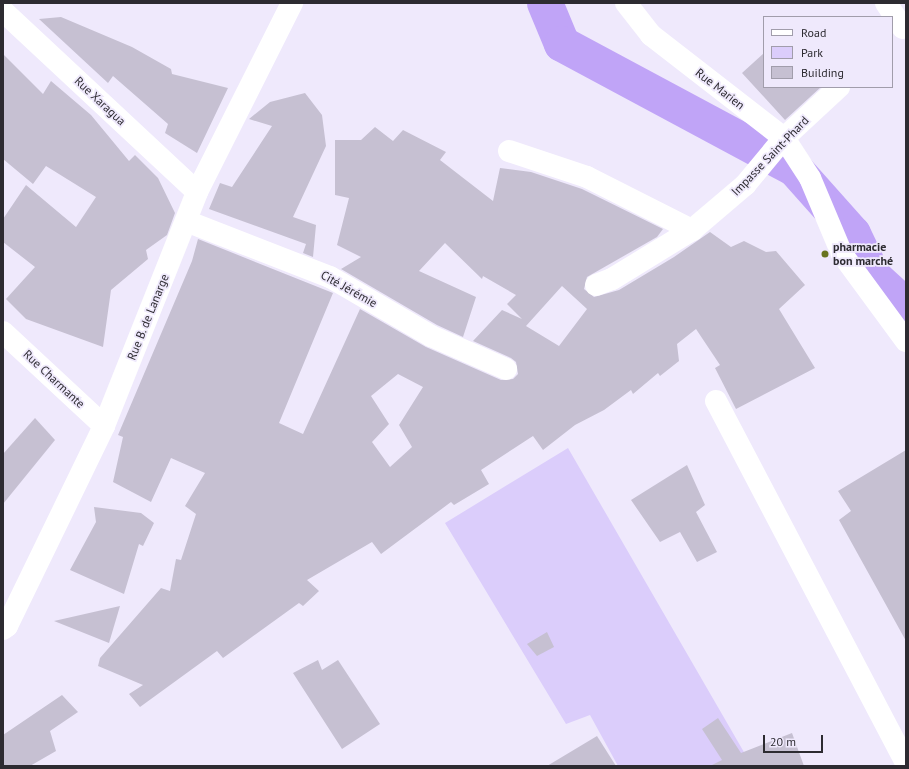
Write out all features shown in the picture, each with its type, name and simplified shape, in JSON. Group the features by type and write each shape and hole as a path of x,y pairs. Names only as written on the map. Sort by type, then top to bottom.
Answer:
{"street":[{"name":"Rue B. de Lanarge","path":"3,629 7,626 104,426 197,192 292,3"},
{"name":"Rue Marien","path":"626,3 651,35 784,138 810,178 842,254 906,341"},
{"path":"886,3 892,16"},
{"name":"Rue Xaragua","path":"3,11 197,192"},
{"path":"893,17 900,31"},
{"name":"Impasse Saint-Phard","path":"596,285 612,279 692,230 745,185 784,138 838,88"},
{"path":"509,151 586,177 692,230"},
{"name":"Cité Jérémie","path":"186,221 330,277 431,336 506,369"},
{"name":"Rue Charmante","path":"3,332 104,426"},
{"path":"716,400 906,763"}],"green space":[{"path":"568,448 752,766 618,766 590,715 566,724 445,523"}],"building":[{"path":"61,17 132,47 171,69 172,74 228,88 197,153 165,133 168,124 113,76 108,83 39,19"},
{"path":"3,54 43,94 51,81 91,115 129,161 135,155 158,178 175,213 167,235 146,250 148,259 111,290 103,347 26,319 6,299 35,267 3,242 3,219 26,185 76,227 96,197 46,166 33,184 3,159"},
{"path":"763,54 763,88 820,88 785,120 742,73"},
{"path":"305,93 322,115 326,146 293,217 316,225 313,257 303,253 306,244 209,209 220,183 232,187 272,126 249,119 270,102"},
{"path":"375,127 393,141 403,130 446,152 440,160 493,201 500,168 531,172 582,189 663,229 657,237 587,277 584,289 594,297 619,290 674,257 710,232 731,247 744,241 766,252 776,251 805,285 779,309 815,368 736,409 715,368 720,365 696,329 677,344 679,361 660,376 658,373 633,394 631,390 604,410 575,425 543,450 533,436 481,470 489,484 454,505 451,502 381,554 372,542 307,580 319,591 303,606 299,603 223,658 217,651 140,707 129,694 143,685 98,666 100,658 161,588 170,591 176,559 181,560 196,514 185,506 205,473 171,458 151,502 113,482 123,437 118,435 192,261 198,239 333,293 279,423 303,434 360,309 426,347 501,380 513,379 518,374 516,362 511,358 473,341 502,310 522,319 507,304 516,295 483,276 482,279 445,243 419,271 476,297 463,337 437,325 341,269 361,257 337,245 349,198 335,195 335,140 361,140","holes":["562,286 587,309 559,346 526,326","398,374 423,387 399,425 412,447 390,467 372,442 389,424 371,396"]},
{"path":"35,418 55,440 3,504 3,454"},
{"path":"906,450 906,641 839,520 851,511 838,491"},
{"path":"687,465 705,505 696,512 717,552 697,562 680,532 660,542 631,500"},
{"path":"94,507 141,513 154,523 143,546 139,544 124,594 70,570 96,522"},
{"path":"120,606 109,643 54,621"},
{"path":"547,632 554,647 537,656 527,644"},
{"path":"318,660 322,670 338,660 380,724 342,749 293,673"},
{"path":"62,695 78,712 50,731 56,751 30,766 3,766 3,735"},
{"path":"718,718 741,753 792,733 804,766 710,766 722,760 702,729"},
{"path":"597,736 616,766 547,766"}],"waterway":[{"path":"545,3 562,44 795,169 853,234 873,276 906,306"}],"place":[{"name":"pharmacie bon marché","path":"825,254"}]}
